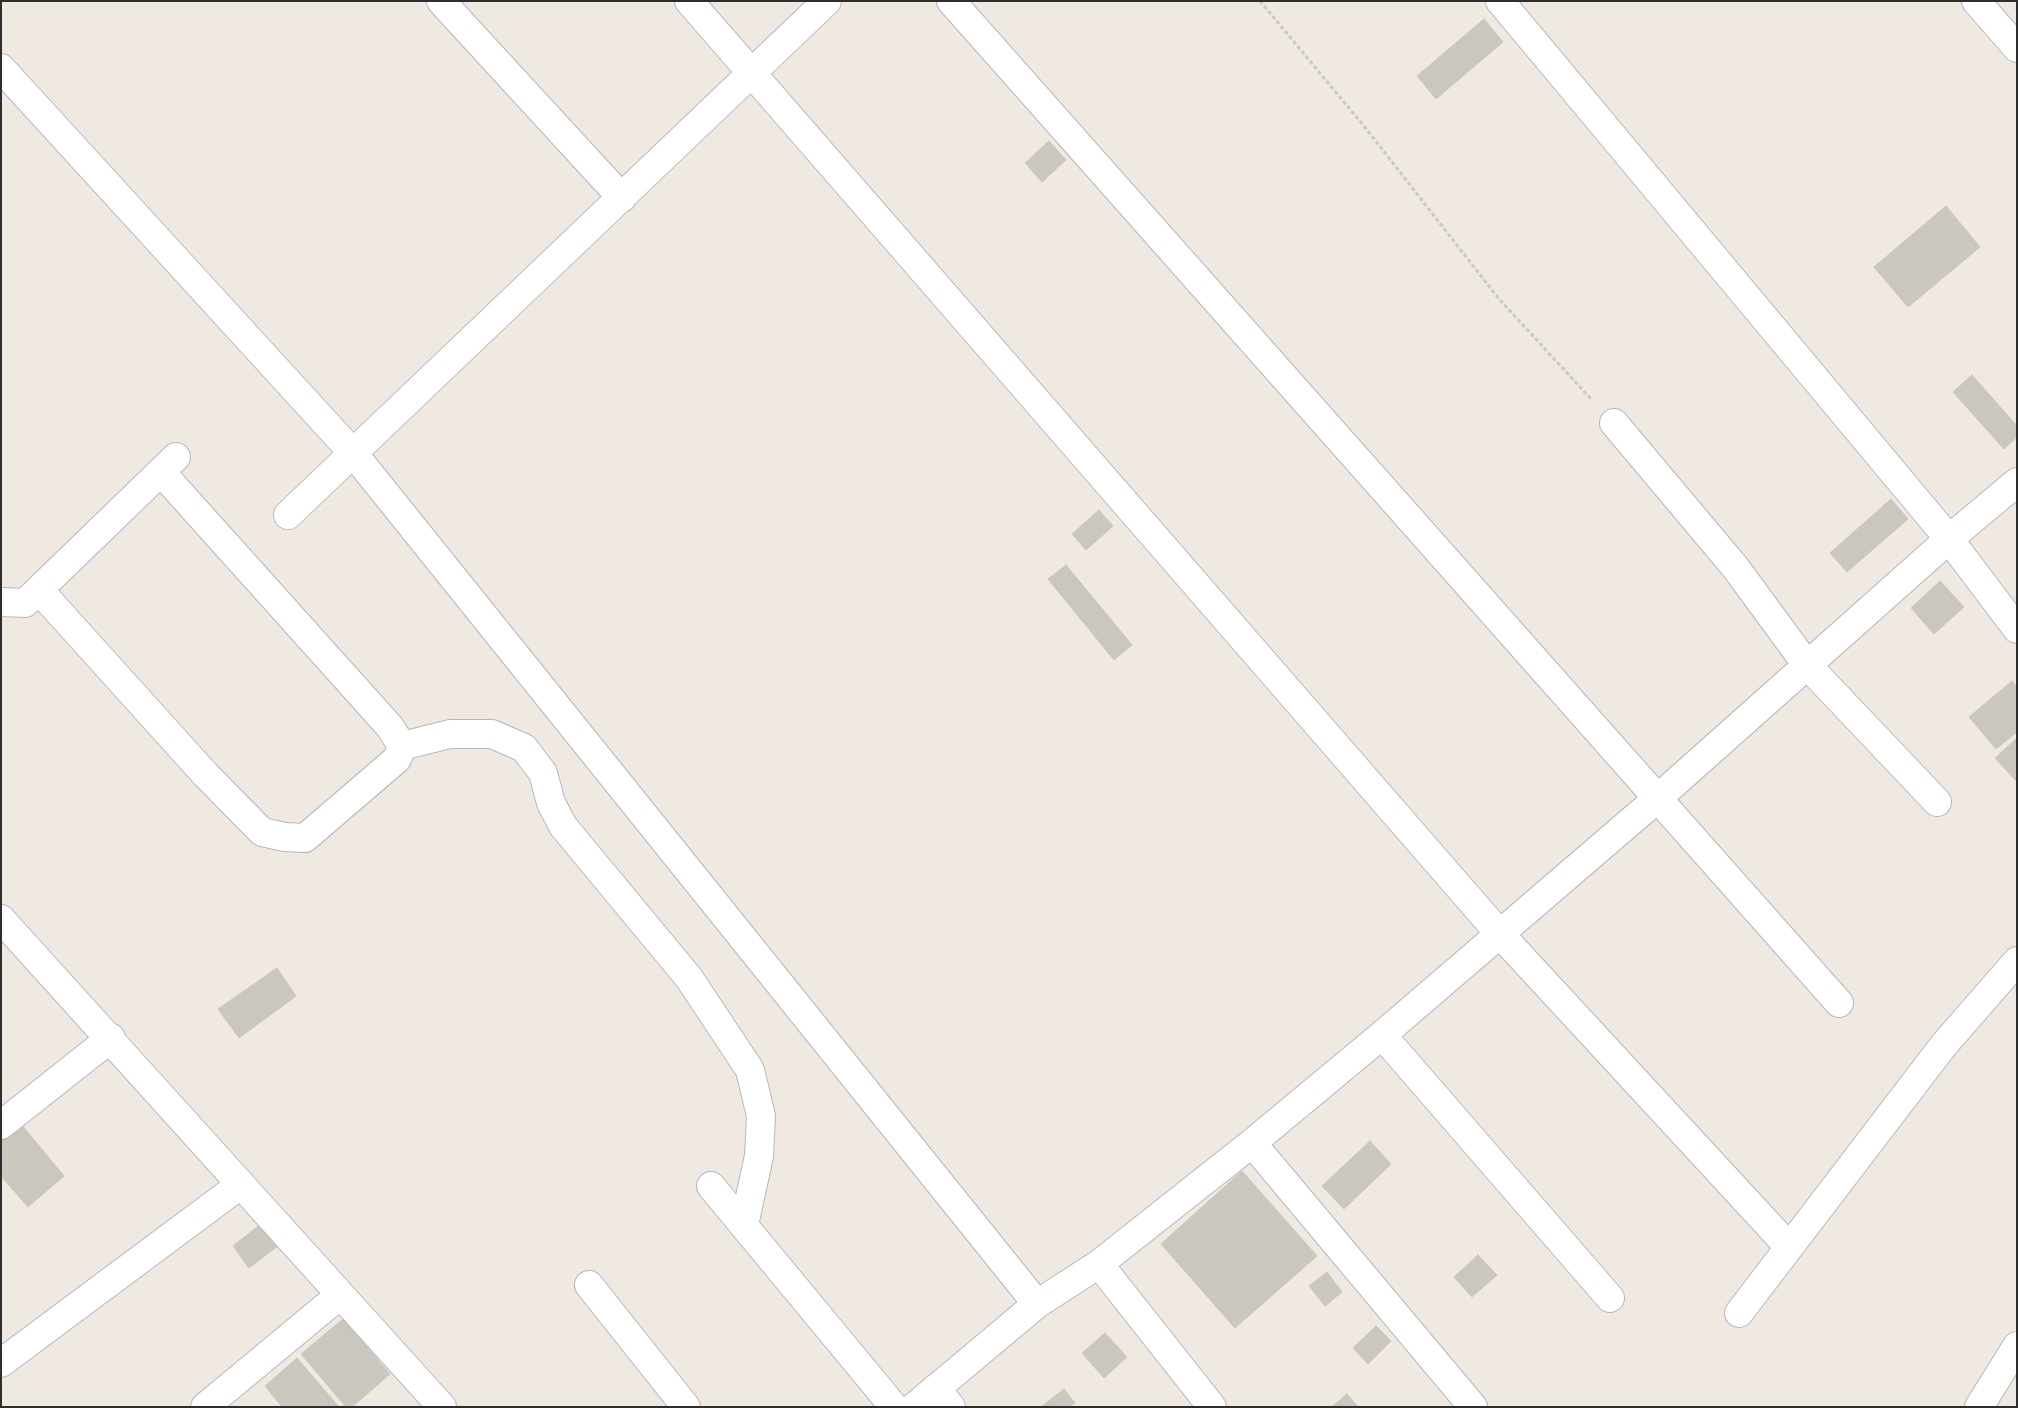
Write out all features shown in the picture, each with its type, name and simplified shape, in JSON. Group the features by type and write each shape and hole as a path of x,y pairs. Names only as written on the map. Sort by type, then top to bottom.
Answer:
{"street":[{"path":"441,1 622,198"},
{"path":"689,1 1499,933 1789,1247"},
{"path":"288,515 827,1"},
{"path":"951,1 1839,1003"},
{"path":"1500,1 1949,539 2017,629"},
{"path":"1976,1 2017,48"},
{"path":"1,68 353,453 1037,1304"},
{"path":"1614,423 1734,567 1807,665 1937,802"},
{"path":"1,602 25,603 169,464 390,727 402,746"},
{"path":"914,1407 943,1398 1037,1304 1099,1264 1252,1143 1382,1035 1658,798 1949,539 2017,482"},
{"path":"39,590 204,774 262,832 285,837 305,838 397,759 402,746"},
{"path":"402,746 450,734 492,734 524,748 543,773 551,803 563,826 689,978 750,1070 761,1116 759,1146 744,1225"},
{"path":"1,919 111,1038 240,1185 442,1407"},
{"path":"1739,1313 1943,1046 2017,962"},
{"path":"1382,1035 1610,1298"},
{"path":"1,1125 111,1038"},
{"path":"1252,1143 1473,1407"},
{"path":"1,1363 240,1185"},
{"path":"711,1186 894,1407"},
{"path":"1099,1264 1212,1407"},
{"path":"589,1285 686,1407"},
{"path":"205,1407 340,1295"},
{"path":"1979,1407 2017,1346"}],"path":[{"path":"1260,1 1364,126 1498,298 1614,423"}],"building":[{"path":"1484,19 1503,42 1436,99 1417,76"},
{"path":"1049,141 1066,160 1042,182 1025,163"},
{"path":"1946,206 1980,247 1908,307 1874,267"},
{"path":"1972,375 2017,426 2017,437 2004,449 1953,392"},
{"path":"1891,499 1908,519 1847,572 1830,553"},
{"path":"1099,510 1113,526 1086,550 1072,534"},
{"path":"1066,565 1132,645 1114,660 1048,579"},
{"path":"1940,581 1964,607 1934,634 1911,608"},
{"path":"2012,681 2017,687 2017,732 1996,749 1969,717"},
{"path":"2017,738 2017,782 1995,758"},
{"path":"277,968 296,996 239,1038 218,1009"},
{"path":"21,1124 64,1176 28,1207 1,1176 1,1140"},
{"path":"1370,1141 1391,1164 1344,1209 1322,1186"},
{"path":"1242,1171 1317,1256 1235,1328 1161,1244"},
{"path":"261,1224 278,1246 249,1268 233,1246"},
{"path":"1478,1255 1497,1275 1472,1297 1454,1277"},
{"path":"1327,1272 1342,1292 1325,1306 1309,1286"},
{"path":"343,1319 390,1374 352,1407 346,1407 301,1354"},
{"path":"1376,1326 1391,1341 1368,1364 1353,1348"},
{"path":"1105,1333 1127,1357 1104,1378 1082,1353"},
{"path":"297,1358 339,1407 282,1407 265,1386"},
{"path":"1064,1389 1075,1403 1069,1407 1041,1407"},
{"path":"1347,1394 1358,1407 1332,1407"}]}
